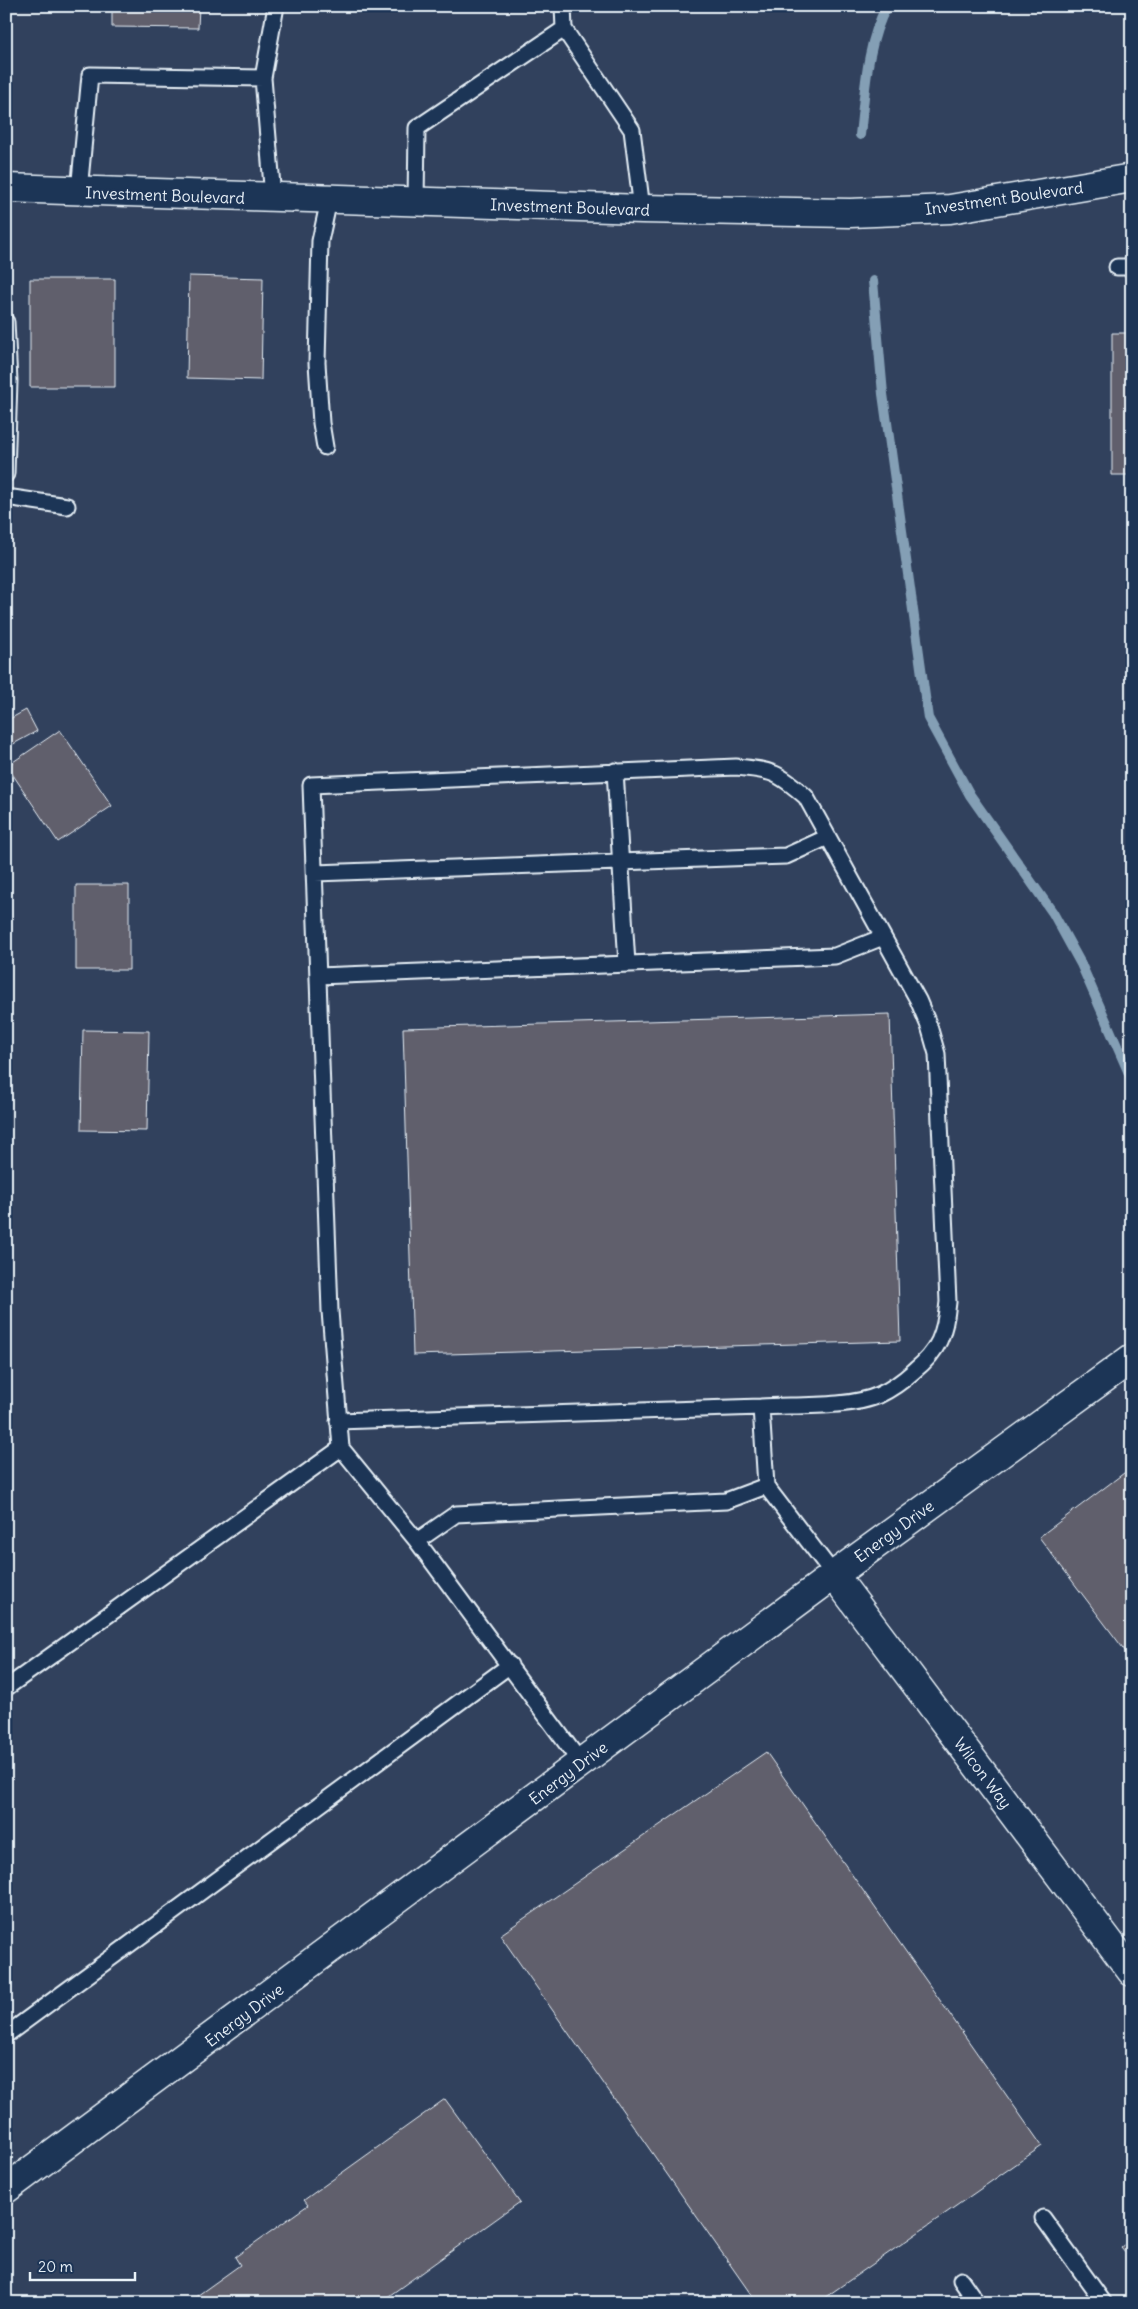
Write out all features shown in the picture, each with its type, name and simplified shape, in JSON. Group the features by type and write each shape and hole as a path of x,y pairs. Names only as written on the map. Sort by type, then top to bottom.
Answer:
{"street":[{"name":"Investment Boulevard","path":"6,188 329,200 850,213 950,209 1132,178"},
{"name":"Energy Drive","path":"6,2189 834,1575 1132,1358"},
{"name":"Wilcon Way","path":"834,1575 1132,1972"}],"lane":[{"path":"273,198 263,78 276,6"},
{"path":"563,6 564,29 632,130 642,209"},
{"path":"416,202 417,128 564,29"},
{"path":"79,191 90,75 263,78"},
{"path":"325,447 317,363 320,242 329,200"},
{"path":"6,322 8,381 6,474"},
{"path":"6,498 68,506"},
{"path":"338,1421 762,1407 849,1402 878,1396 902,1382 924,1364 937,1348 945,1326 948,1302 937,1054 929,1026 918,1000 806,797 787,780 767,770 736,767 311,785 330,1310 338,1421 341,1448 417,1541 581,1763"},
{"path":"615,771 627,964"},
{"path":"315,873 786,856 828,837"},
{"path":"318,976 835,956 883,937"},
{"path":"762,1407 766,1486 834,1575"},
{"path":"6,1688 341,1448"},
{"path":"417,1541 456,1514 726,1500 766,1486"},
{"path":"6,2035 510,1665"},
{"path":"1043,2218 1104,2303"},
{"path":"961,2280 977,2303"}],"building":[{"path":"112,6 199,6 198,28 112,27"},
{"path":"189,276 263,278 261,380 187,378"},
{"path":"30,279 115,279 115,387 30,387"},
{"path":"1112,333 1132,333 1132,475 1112,475"},
{"path":"26,710 37,731 6,748 6,721"},
{"path":"60,730 112,806 58,842 7,766"},
{"path":"76,885 129,885 129,970 76,970"},
{"path":"890,1014 900,1341 413,1355 403,1028"},
{"path":"83,1030 149,1031 147,1131 81,1130"},
{"path":"1132,1467 1132,1660 1039,1537"},
{"path":"766,1752 1042,2146 817,2303 757,2303 500,1935"},
{"path":"445,2099 520,2202 379,2303 187,2303 240,2265 235,2257 308,2205 304,2200"},
{"path":"1132,2239 1132,2260 1121,2247"}],"waterway":[{"path":"860,135 871,52 880,21 887,6"},
{"path":"873,281 883,394 928,718 970,795 1053,913 1081,964 1132,1080"}]}
